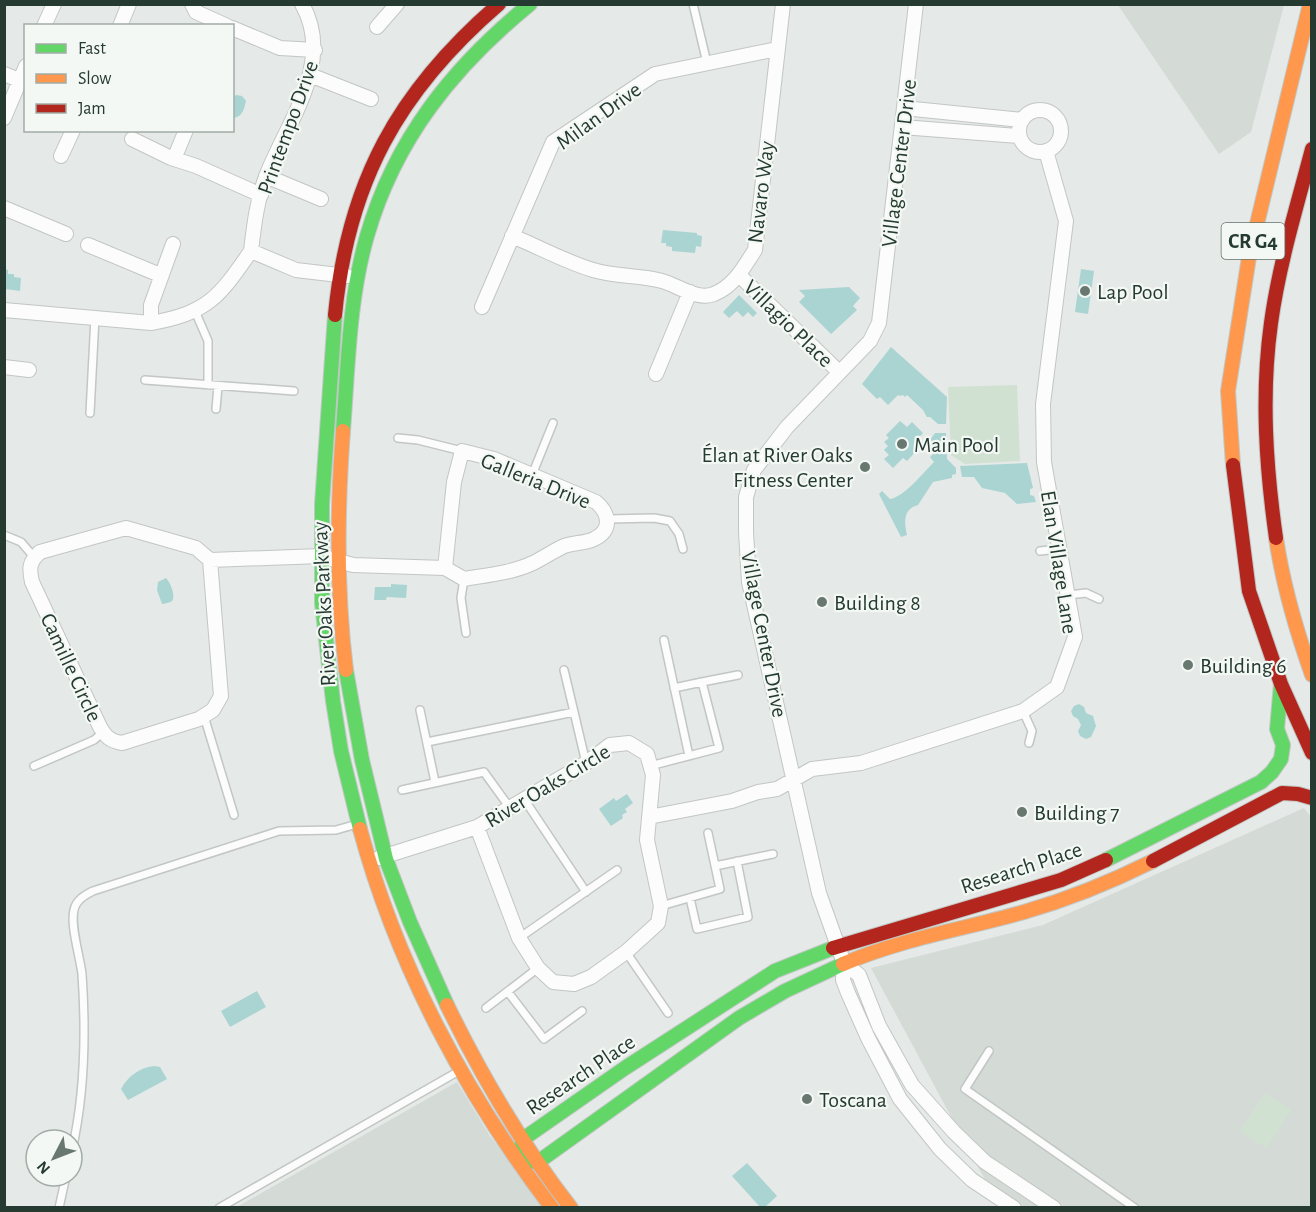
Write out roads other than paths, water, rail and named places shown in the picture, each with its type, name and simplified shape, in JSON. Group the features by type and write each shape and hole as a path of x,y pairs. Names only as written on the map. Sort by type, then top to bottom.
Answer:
{"main road":[{"name":"River Oaks Parkway","path":"499,4 464,34 409,98 388,131 358,200 340,276 322,471 323,612 332,703 359,824 396,937 418,987 461,1070 517,1159 552,1208"},
{"name":"River Oaks Parkway","path":"530,4 478,48 448,80 406,141 375,211 358,278 342,440 338,560 343,649 356,736 385,856 416,938 474,1059 523,1139 571,1208"},
{"name":"CR G4","path":"1310,4 1249,257 1228,391 1234,482 1249,591 1281,684 1311,753"},
{"name":"CR G4","path":"1311,149 1282,266 1271,322 1264,391 1269,480 1280,557 1289,604 1311,675"},
{"name":"Research Place","path":"517,1159 523,1139 625,1068 775,971 838,946 1061,880 1102,862 1261,782 1281,759 1283,744 1277,729 1281,684"},
{"name":"Research Place","path":"538,1162 740,1018 777,995 825,971 915,940 1017,915 1076,896 1117,878 1282,793 1311,798"},
{"path":"517,1159 538,1162"}],"street":[{"path":"45,24 54,4"},
{"path":"121,24 129,4"},
{"path":"192,4 196,12 223,24"},
{"name":"Printempo Drive","path":"251,251 254,221 266,176 310,75 315,50 308,15 302,4"},
{"path":"377,27 397,4"},
{"name":"Navaro Way","path":"512,236 592,270 614,275 640,276 700,295 713,295 739,275 755,250 783,4"},
{"name":"Village Center Drive","path":"844,963 819,893 750,582 746,497 754,470 787,427 870,341 879,323 916,4"},
{"path":"234,29 280,48 315,50"},
{"name":"Milan Drive","path":"482,307 553,142 655,74 777,49"},
{"path":"4,118 24,70"},
{"path":"4,74 19,80"},
{"path":"310,75 371,99"},
{"path":"904,108 1022,120"},
{"path":"1043,110 1049,112 1058,120 1059,139 1052,148 1046,151 1038,152 1029,149 1019,136 1022,120 1031,112 1043,110"},
{"path":"902,127 1019,136"},
{"path":"61,156 72,132"},
{"path":"174,159 185,132"},
{"path":"132,139 261,195"},
{"name":"Elan Village Lane","path":"649,817 732,801 758,792 777,789 812,769 861,763 1023,711 1057,687 1075,637 1044,462 1043,404 1066,220 1046,151"},
{"path":"266,176 321,199"},
{"path":"4,208 66,234"},
{"path":"151,323 151,305 173,244"},
{"path":"88,245 160,275"},
{"path":"4,310 151,323 175,319 205,305 225,289 251,251 296,270 358,278"},
{"name":"Villagio Place","path":"739,275 839,372"},
{"path":"656,374 690,292"},
{"path":"4,367 29,370"},
{"name":"Galleria Drive","path":"445,568 454,482 462,451 494,459 596,502 604,509 608,519 606,529 595,539 564,546 531,564 464,579"},
{"path":"34,557 40,552 126,528 196,548 210,560 321,556 353,565 445,568 464,579"},
{"name":"Camille Circle","path":"34,557 30,569 32,582 103,732 112,741 123,743 139,740 204,716"},
{"path":"204,716 213,710 221,696 210,560"},
{"name":"River Oaks Circle","path":"370,860 477,827 586,763 610,745 621,742 629,743 647,754 650,766"},
{"path":"650,766 653,780 646,828 661,906"},
{"name":"River Oaks Circle","path":"477,827 519,938 538,968 553,982 574,984 591,977 626,952 658,923 661,906"},
{"path":"844,963 843,980 848,993 868,1038 900,1099 940,1149 972,1180 1014,1208"},
{"path":"844,963 858,975 879,1026 912,1085 954,1132 985,1162 1054,1208"}],"lane":[{"path":"693,4 707,63"},
{"path":"967,132 969,114"},
{"path":"195,311 208,342 208,385"},
{"path":"90,412 95,317"},
{"path":"145,380 294,391"},
{"path":"216,409 218,386"},
{"path":"532,475 553,423"},
{"path":"398,438 418,440 462,451"},
{"path":"608,519 670,520 679,534 683,549"},
{"path":"4,536 21,542 34,557"},
{"path":"1040,551 1058,549"},
{"path":"464,579 461,598 466,633"},
{"path":"1068,595 1086,593 1099,599"},
{"path":"664,640 689,756"},
{"path":"564,670 586,763"},
{"path":"674,688 738,675"},
{"path":"650,766 719,748 702,682"},
{"path":"420,710 435,782"},
{"path":"1023,711 1032,731 1029,743"},
{"path":"427,742 574,712"},
{"path":"204,716 234,815"},
{"path":"34,766 94,740 103,732"},
{"path":"402,790 484,771 510,808"},
{"path":"524,799 586,892"},
{"path":"75,1128 81,1086 84,1030 82,972 74,920 77,902 84,895 93,891 279,831 336,830 359,824"},
{"path":"661,906 720,889 708,833"},
{"path":"715,866 773,854"},
{"path":"690,898 697,929 748,917 737,861"},
{"path":"519,938 617,870"},
{"path":"626,952 668,1013"},
{"path":"486,1008 538,968"},
{"path":"508,992 544,1039 582,1011"},
{"path":"989,1051 965,1089 1135,1208"},
{"path":"219,1208 461,1070"},
{"path":"59,1208 63,1188"}],"water":[{"path":"234,96 242,96 246,101 241,114 234,118"},
{"path":"663,230 697,233 702,236 701,247 696,246 695,253 672,251 672,247 661,243"},
{"path":"5,269 8,270 8,274 21,278 20,291 5,289"},
{"name":"Lap Pool","path":"1081,269 1094,271 1088,314 1075,312"},
{"path":"849,287 860,298 853,306 857,310 831,334 799,302 805,296 799,290"},
{"path":"739,295 757,313 753,317 748,312 743,317 737,311 729,318 723,312"},
{"path":"891,347 947,397 946,424 938,424 927,417 907,395 905,397 898,395 888,405 880,397 877,399 862,384"},
{"name":"Main Pool","path":"900,421 907,427 912,422 923,433 915,442 920,447 907,461 903,458 893,468 884,459 889,455 884,450 888,446 884,442 889,438 886,435"},
{"path":"935,433 946,433 947,459 956,468 956,474 952,475 952,478 933,482 918,505 907,513 905,521 907,535 901,537 879,494 882,491 890,499 901,494 934,462 930,457 934,453 930,449 934,445 930,440"},
{"path":"1027,463 1033,488 1030,489 1030,495 1034,496 1036,502 1017,504 1005,493 982,488 974,477 962,477 960,466"},
{"path":"166,578 172,589 173,598 162,604 157,590 158,582"},
{"path":"391,584 407,585 406,598 387,597 386,600 374,600 375,587 391,587"},
{"path":"1079,704 1084,707 1086,713 1093,716 1096,726 1091,737 1086,739 1080,736 1078,731 1081,725 1071,711"},
{"path":"627,794 633,803 625,809 627,812 622,815 623,818 611,826 599,809 614,798 616,801"},
{"path":"257,991 266,1007 230,1027 221,1011"},
{"path":"154,1066 160,1067 167,1079 128,1100 121,1089 124,1084 139,1071"},
{"path":"747,1163 777,1196 765,1207 760,1207 732,1176"}],"place":[{"name":"Lap Pool","path":"1085,291"},
{"name":"Main Pool","path":"902,444"},
{"name":"Élan at River Oaks Fitness Center","path":"865,467"},
{"name":"Building 8","path":"822,602"},
{"name":"Building 6","path":"1188,665"},
{"name":"Building 7","path":"1022,812"},
{"name":"Toscana","path":"807,1099"}]}
